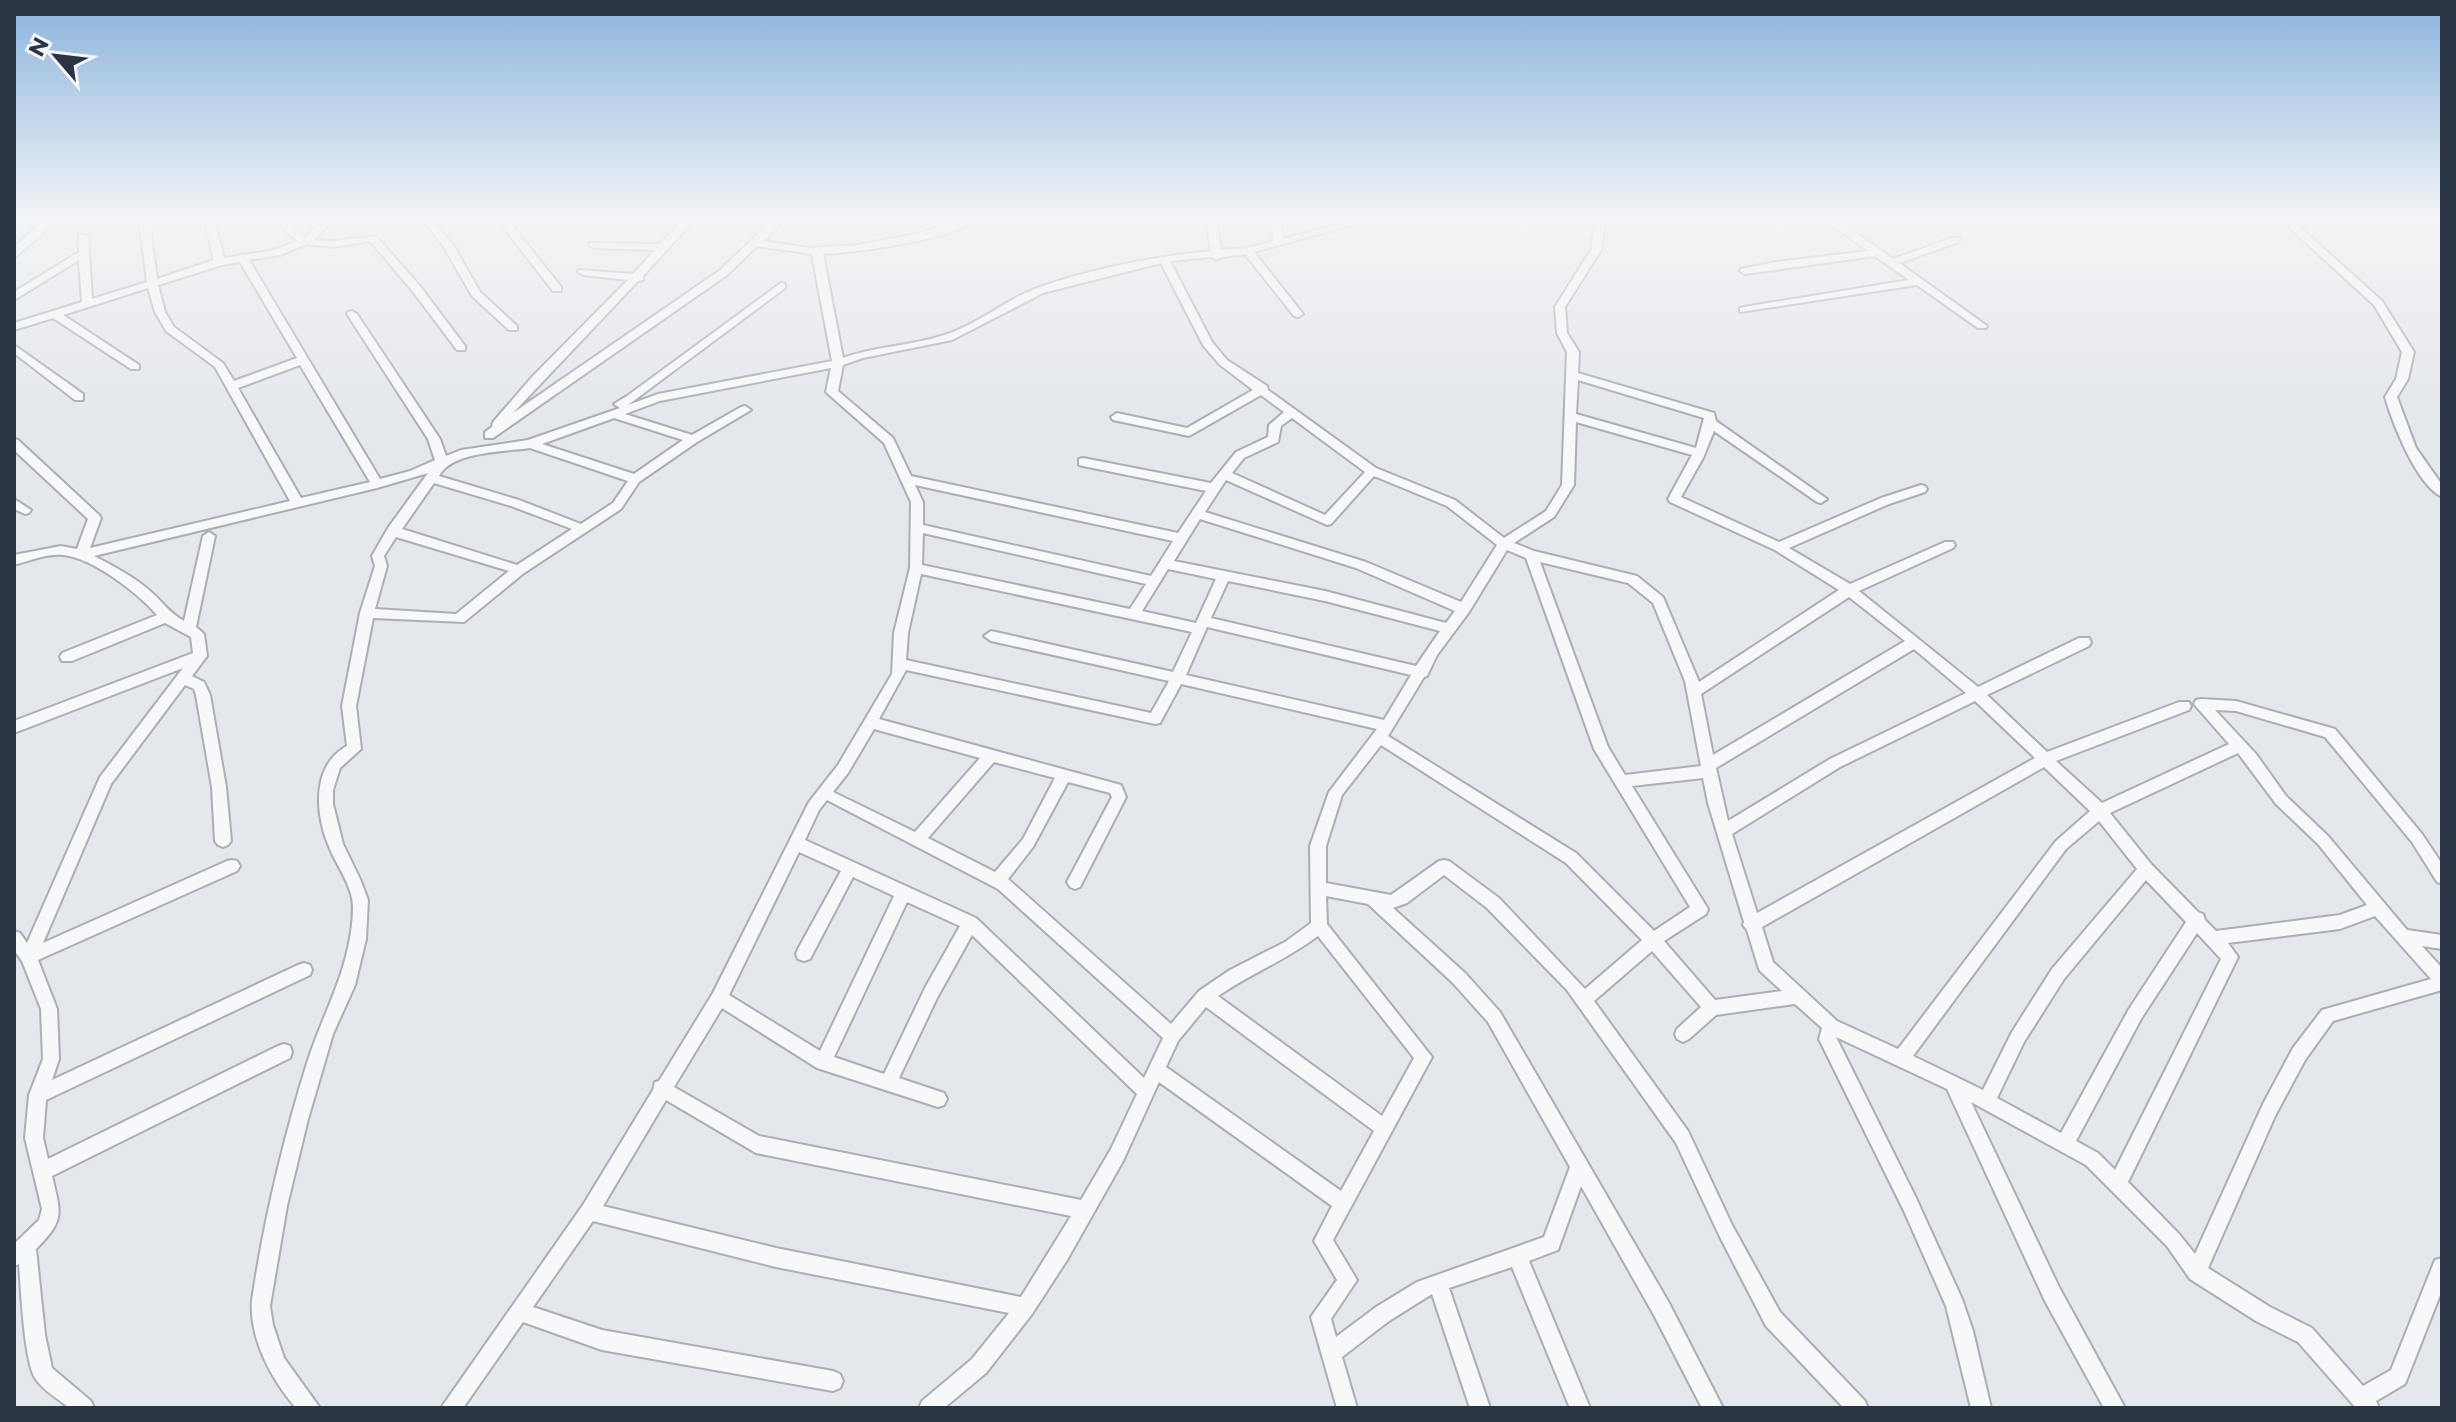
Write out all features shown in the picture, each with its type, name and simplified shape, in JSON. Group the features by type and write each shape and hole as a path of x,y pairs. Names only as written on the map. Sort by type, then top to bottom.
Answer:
{"street":[{"path":"14,297 33,285"},
{"path":"86,285 87,304"},
{"path":"14,327 139,285"},
{"path":"155,285 157,301 170,329 219,365 298,503"},
{"path":"258,285 377,484"},
{"path":"414,285 461,348"},
{"path":"471,285 476,294 513,328"},
{"path":"554,285 557,289"},
{"path":"475,449 525,389 631,285"},
{"path":"489,435 705,285"},
{"path":"451,1408 589,1211 661,1088 719,998 814,806 843,769 899,674 901,633 916,568 917,502 889,441 832,392 838,363 823,285"},
{"path":"81,555 414,474 441,460 475,449 545,435 636,402 948,338 1039,291 1061,285"},
{"path":"1177,285 1207,343 1223,362 1372,471 1451,503 1504,544 1531,555 1632,579 1658,600 1694,692 1724,831 1766,966 1831,1026 1953,1083 2066,1142 2092,1159 2173,1240 2197,1272 2263,1314 2305,1335 2365,1403 2398,1377 2442,1267"},
{"path":"1275,285 1298,314"},
{"path":"1347,1408 1321,1317 1348,1280 1323,1241 1424,1057 1319,926 1318,846 1336,792 1384,732 1447,628 1464,609 1504,544 1550,514 1568,485 1573,352 1562,333 1560,307 1574,285"},
{"path":"1744,310 1895,285"},
{"path":"1921,285 1982,326"},
{"path":"2358,285 2378,303 2408,352 2402,379 2391,397 2398,425 2415,462 2442,493"},
{"path":"475,449 530,444 616,415 781,286"},
{"path":"54,314 135,367"},
{"path":"310,1408 280,1370 261,1311 278,1206 292,1146 325,1032 349,979 359,923 360,901 334,842 326,805 331,768 339,754 354,749 349,706 367,613 381,566 378,556 392,531 433,478 441,460 434,439 352,314"},
{"path":"14,348 79,397"},
{"path":"232,386 302,360"},
{"path":"1573,375 1710,416 1711,423 1698,453 1674,499 1779,547 1849,590 1915,642 1978,695 2100,811 2146,869 2216,938 2230,957 2118,1183"},
{"path":"1117,417 1189,432 1263,389"},
{"path":"367,613 459,619 519,570 617,506 635,479 693,439 745,410"},
{"path":"1133,614 1214,488 1240,455 1274,439 1275,425 1292,412"},
{"path":"616,415 693,439"},
{"path":"1570,416 1698,453"},
{"path":"1711,423 1821,499"},
{"path":"14,443 95,518 81,555"},
{"path":"530,444 635,479"},
{"path":"1083,462 1214,488"},
{"path":"1225,475 1327,521 1372,471"},
{"path":"433,478 515,503 583,529"},
{"path":"908,479 1180,538"},
{"path":"1779,547 1885,501 1921,489"},
{"path":"1199,514 1361,565 1464,609"},
{"path":"918,528 1154,581"},
{"path":"392,531 519,570"},
{"path":"189,628 209,536"},
{"path":"1694,692 1849,590 1949,545"},
{"path":"14,560 61,550 81,555 147,595 166,617 197,634 200,656 105,781 29,957"},
{"path":"1531,555 1601,749 1700,909 1653,940 1584,1000"},
{"path":"1165,564 1325,596 1447,628"},
{"path":"916,568 1133,614 1201,624 1422,672"},
{"path":"900,664 1151,720 1158,717 1224,575"},
{"path":"67,657 166,617"},
{"path":"991,636 1178,677 1384,732 1571,858 1653,940 1712,1008"},
{"path":"1622,781 1708,768 1915,642"},
{"path":"1724,831 1835,763 2084,642"},
{"path":"14,727 200,656"},
{"path":"185,679 199,686 203,695 219,787 223,841"},
{"path":"2197,1272 2269,1110 2299,1054 2328,1015 2442,981 2323,840 2281,800 2201,704 2236,706 2330,733 2417,838 2442,877"},
{"path":"1751,925 2045,759 2184,706"},
{"path":"872,723 1116,789 1119,797 1075,882"},
{"path":"1901,1059 2061,845 2100,811 2239,746"},
{"path":"917,840 992,754"},
{"path":"997,881 1028,843 1062,779"},
{"path":"834,798 997,881 1172,1036"},
{"path":"795,843 970,923 1147,1092"},
{"path":"29,957 232,866"},
{"path":"1320,888 1391,902 1402,898 1444,866 1493,903 1584,1000 1682,1137 1726,1231 1773,1319 1858,1408"},
{"path":"804,954 850,868"},
{"path":"1987,1101 2018,1037 2058,974 2146,869"},
{"path":"823,1062 904,892"},
{"path":"1370,898 1459,978 1494,1017 1662,1310 1713,1408"},
{"path":"2216,938 2340,922 2378,908"},
{"path":"2066,1142 2135,1014 2197,919"},
{"path":"889,1082 931,993 970,923"},
{"path":"929,1408 979,1366 1025,1307 1117,1155 1172,1036 1205,996 1236,975 1291,947 1319,926"},
{"path":"2403,936 2442,942"},
{"path":"14,938 29,957 49,1009 51,1059 38,1095 34,1138 51,1209 47,1225 20,1252 43,1373 84,1408"},
{"path":"38,1095 304,970"},
{"path":"1205,996 1385,1128"},
{"path":"1683,1034 1712,1008 1798,996"},
{"path":"719,998 823,1062 938,1099"},
{"path":"1831,1026 1827,1039 1882,1146 1957,1310 1970,1376 1981,1408"},
{"path":"41,1172 284,1052"},
{"path":"1157,1070 1343,1203"},
{"path":"1953,1083 2052,1294 2115,1408"},
{"path":"661,1088 756,1144 1085,1210"},
{"path":"1331,1354 1388,1308 1438,1283 1518,1258 1551,1243 1579,1168"},
{"path":"589,1211 675,1235 1025,1307"},
{"path":"1518,1258 1580,1408"},
{"path":"1438,1283 1480,1408"},
{"path":"519,1311 602,1340 833,1381"}]}
